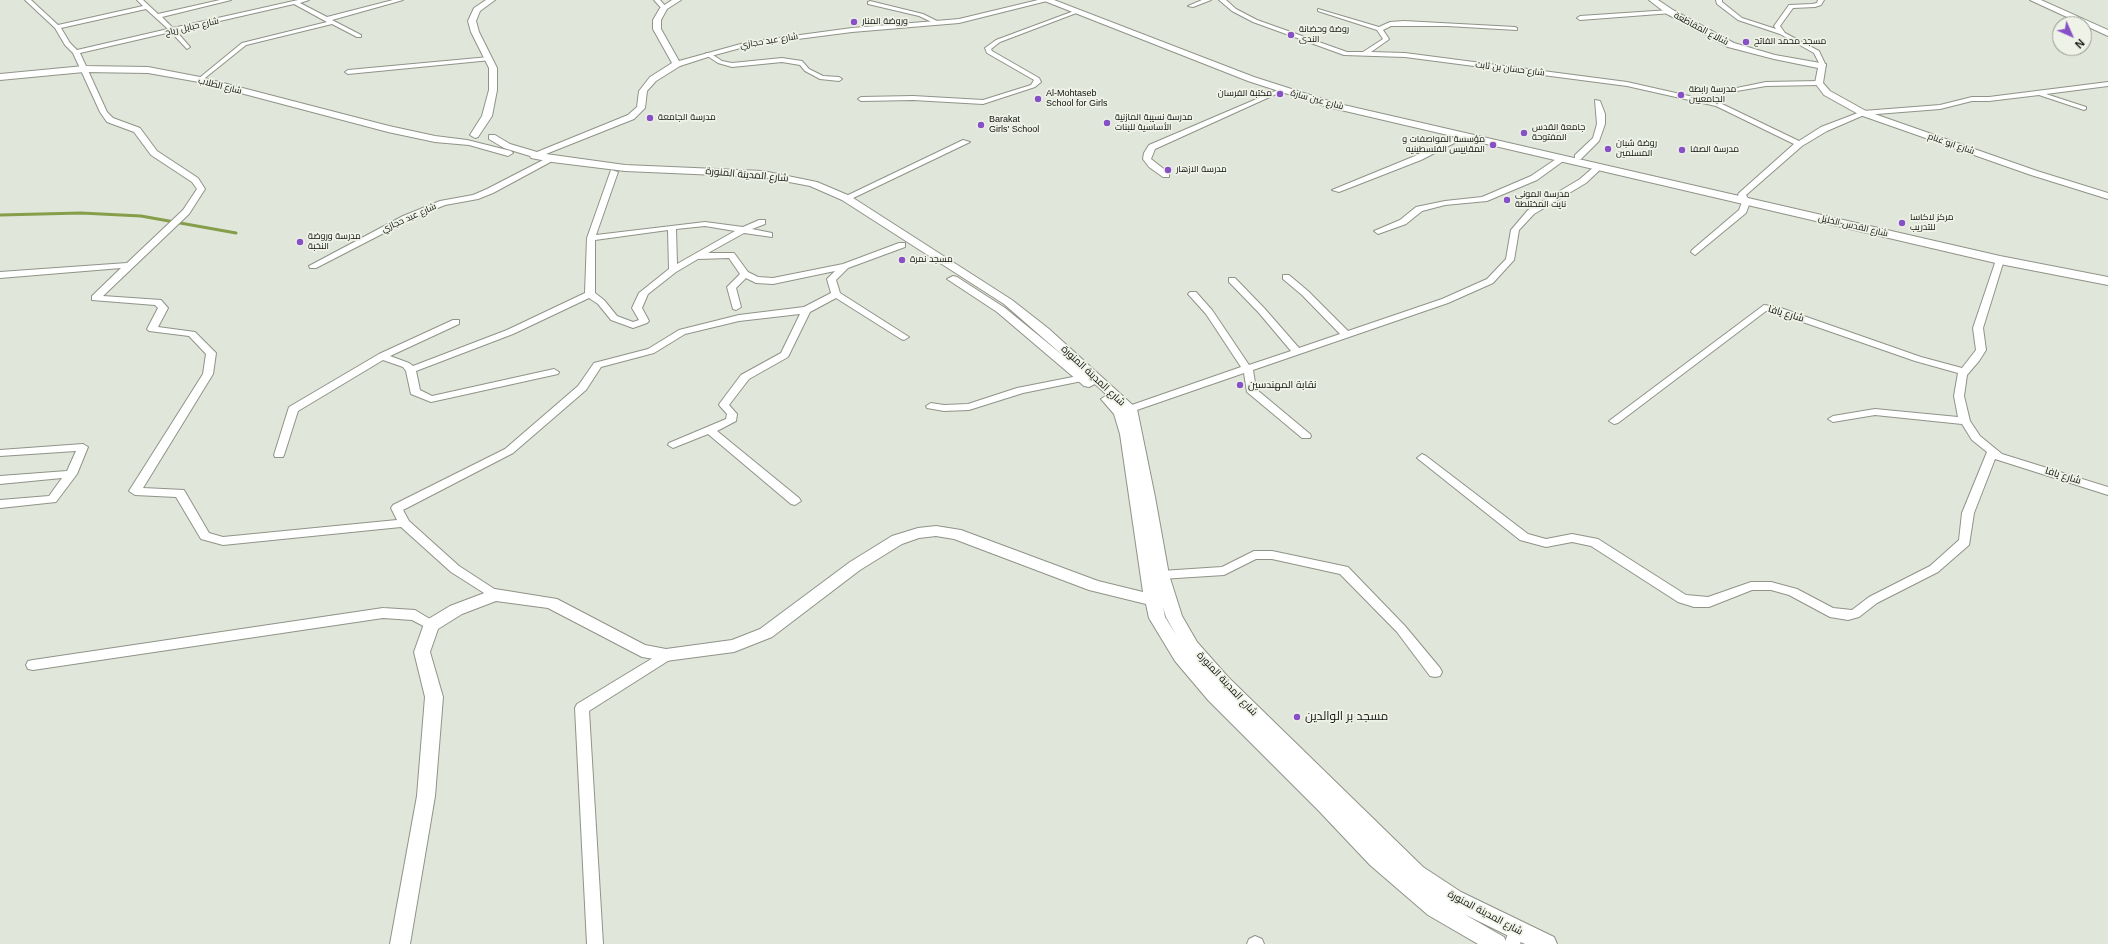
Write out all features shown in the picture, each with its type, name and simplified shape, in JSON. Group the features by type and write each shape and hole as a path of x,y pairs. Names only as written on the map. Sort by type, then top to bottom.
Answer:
{"main road":[{"name":"شارع عين سارة","path":"1047,0 1282,90 1332,105 1562,159 1599,165"},
{"name":"شارع عين سارة","path":"1062,0 1267,80 1312,95 1578,157 1599,165"},
{"path":"2034,0 2108,33"},
{"path":"2043,0 2108,29"},
{"name":"شارع القدس-الخليل","path":"1599,165 1744,198 2000,260 2108,281"},
{"name":"شارع القدس-الخليل","path":"1744,198 2108,274"}],"street":[{"path":"28,0 57,27 67,44 76,52 104,112 110,120 137,130 154,153 196,180 201,189 186,212 95,298 158,302 163,308 152,329 192,334 211,354 208,374 135,492 180,493 205,536 223,541 404,524"},
{"path":"140,0 146,7 158,16 187,47"},
{"path":"158,16 228,0"},
{"name":"شارع حبايل رياح","path":"76,52 297,4 306,0"},
{"path":"200,80 244,44 400,0"},
{"path":"487,116 491,136 486,142 471,140 487,116 493,90 493,68 475,32 472,21 477,10 491,0"},
{"path":"657,0 664,8"},
{"path":"677,0 664,8 657,20 657,29 677,64"},
{"name":"شارع عبد حجازي","path":"313,266 412,215 443,203 475,197 541,159 631,117 641,108 643,91 649,83 677,64 708,54 748,44 936,22 959,21 1047,0"},
{"path":"1191,6 1208,0"},
{"name":"شارع حسان بن ثابت","path":"1222,0 1234,10 1255,21 1346,54 1405,55 1627,84 1718,104 1799,144"},
{"name":"شالاع المقاطعة","path":"1653,0 1670,12 1731,45 1774,57 1823,66"},
{"path":"1720,0 1718,3 1740,19 1783,34 1817,52 1823,66 1819,84 1766,84 1725,91"},
{"path":"1783,34 1777,26 1790,6 1812,6 1819,4 1821,0"},
{"path":"870,3 921,15 936,22"},
{"path":"297,4 331,20 359,36"},
{"path":"57,27 146,7"},
{"path":"1320,10 1379,29 1386,38 1366,54"},
{"path":"861,99 913,98 983,102 1033,86 1038,82 1037,79 989,52 988,48 995,42 1076,12"},
{"path":"1580,18 1670,12"},
{"path":"1379,29 1390,24 1404,23 1515,29"},
{"path":"708,54 720,62 732,65 782,60 802,63 807,70 822,78 839,79"},
{"path":"348,72 489,59"},
{"name":"شارع الطلاب","path":"0,77 84,69 148,70 200,80 435,140 471,140"},
{"name":"شارع ابو غنام","path":"1819,84 1827,93 1864,114 2034,173 2108,196"},
{"path":"1695,252 1743,212 1744,198 1799,144 1824,129 1864,114 1940,108 1972,99 2108,84"},
{"path":"1166,175 1152,165 1147,159 1148,153 1152,148 1282,90"},
{"path":"2037,93 2084,108"},
{"path":"1578,157 1596,139 1601,124 1601,114 1597,101"},
{"name":"شارع المدينة المنورة","path":"491,136 507,146 541,159 625,168 763,174 813,184 846,198 929,253 1008,302 1046,332 1130,409 1148,497 1161,575 1174,617 1191,646 1222,682 1416,873 1514,937 1547,944"},
{"path":"1336,190 1418,158 1464,136"},
{"name":"شارع المدينة المنورة","path":"471,140 571,168 614,172 748,178 792,184 824,194 840,203 1001,310 1099,390 1120,413 1127,434 1149,582 1157,618 1181,656 1209,689 1377,859 1435,908 1497,944"},
{"path":"846,198 966,142"},
{"path":"1378,231 1403,222 1415,211 1424,208 1484,199 1534,178 1562,159"},
{"path":"1130,409 1248,370 1445,301 1490,281 1510,260 1515,230 1531,212 1584,181 1599,165"},
{"path":"590,294 591,238 614,172"},
{"path":"590,294 601,302 614,318 633,325 644,321 637,308 644,293 673,270 696,256 743,230 762,222"},
{"path":"591,238 672,227 712,224 769,235"},
{"path":"672,227 673,270"},
{"path":"696,256 731,255 745,274 756,280 773,281 845,266 902,245"},
{"name":"شارع يافا","path":"2000,260 1978,328 1981,350 1976,359 1964,372 1959,396 1962,414 1976,438 1992,453 2012,461 2108,491"},
{"path":"0,275 129,265"},
{"path":"845,266 831,279 836,294 904,337"},
{"path":"736,307 731,287 745,274"},
{"path":"1286,277 1305,293 1346,335"},
{"path":"1232,280 1262,311 1297,352"},
{"path":"411,370 510,332 590,294"},
{"path":"836,294 806,310 739,318 682,332 651,351 597,365 582,388 509,451 397,508 404,524 456,569 495,594 551,603 642,651 666,655 734,646 766,633 855,566 898,540 918,534 936,531 956,534 1095,586 1170,604"},
{"path":"1193,294 1209,312 1248,370 1251,390 1306,436"},
{"name":"شارع يافا","path":"1614,421 1764,308 1775,309 1918,359 1964,372"},
{"path":"673,445 731,421 732,414 724,405 745,377 785,355 806,310"},
{"path":"279,455 293,409 382,356 456,322"},
{"path":"382,356 406,365 411,370 415,392 431,399 554,372"},
{"path":"931,406 944,408 969,407 1021,390 1083,378"},
{"path":"1833,419 1875,412 1965,420"},
{"path":"710,430 795,501"},
{"path":"0,454 83,447 71,474 52,499 0,504"},
{"path":"1422,458 1524,537 1546,543 1572,538 1594,542 1682,599 1694,602 1709,602 1747,587 1771,586 1793,592 1830,612 1848,615 1856,614 1873,600 1934,569 1965,542 1968,512 1992,453"},
{"path":"0,480 71,474"},
{"path":"1161,575 1224,571 1254,555 1272,555 1344,570 1401,629 1435,672"},
{"path":"400,944 426,796 434,697 422,652 431,625 456,610 495,594"},
{"path":"33,665 383,614 415,615 431,625"},
{"path":"594,944 582,708 666,655"}],"waterway":[{"path":"0,215 81,213 141,216 236,233"}],"place":[{"name":"وروضة المنار","path":"854,22"},
{"name":"روضة وحضانة الندى","path":"1291,35"},
{"name":"مسجد محمد الفاتح","path":"1746,42"},
{"name":"مكتبة الفرسان","path":"1280,94"},
{"name":"مدرسة رابطة الجامعيين","path":"1681,95"},
{"name":"Al-Mohtaseb School for Girls","path":"1038,99"},
{"name":"مدرسة الجامعة","path":"650,118"},
{"name":"مدرسة نسيبة المازنية الأساسية للبنات","path":"1107,123"},
{"name":"Barakat Girls' School","path":"981,125"},
{"name":"جامعة القدس المفتوحة","path":"1524,133"},
{"name":"مؤسسة المواصفات و المقاييس الفلسطينيه","path":"1493,145"},
{"name":"روضة شبان المسلمين","path":"1608,149"},
{"name":"مدرسة الصفا","path":"1682,150"},
{"name":"مدرسة الازهار","path":"1168,170"},
{"name":"مدرسة الموني نايت المختلطة","path":"1507,200"},
{"name":"مركز لاكاسا للتدريب","path":"1902,223"},
{"name":"مدرسة وروضة النخبة","path":"300,242"},
{"name":"مسجد نمرة","path":"902,260"},
{"name":"نقابة المهندسين","path":"1240,385"},
{"name":"مسجد بر الوالدين","path":"1297,717"}]}
